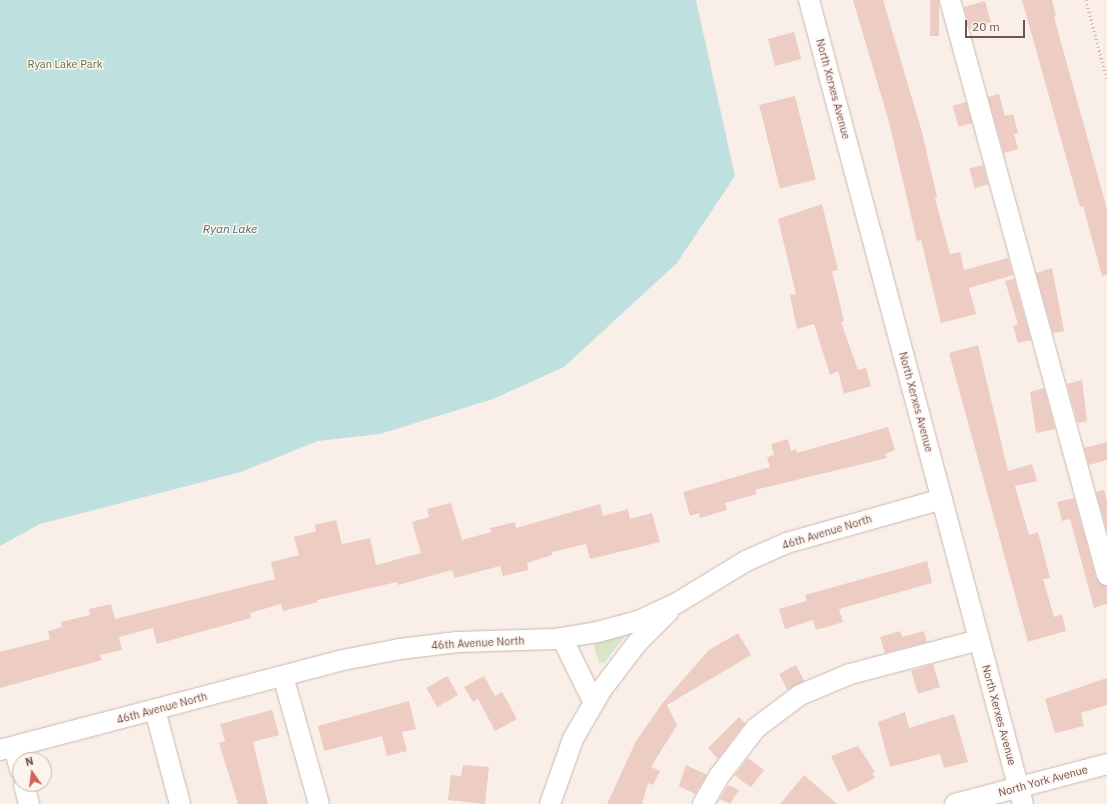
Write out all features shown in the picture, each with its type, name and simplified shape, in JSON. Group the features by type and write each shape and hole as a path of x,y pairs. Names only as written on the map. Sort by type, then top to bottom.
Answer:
{"street":[{"name":"North Xerxes Avenue","path":"809,0 1021,796"},
{"path":"950,0 1107,575"},
{"name":"46th Avenue North","path":"7,749 283,676 400,648 458,642 562,638 638,621 677,603 746,561 787,543 942,499"},
{"path":"550,804 573,739 594,703 637,644 677,603"},
{"path":"562,638 594,703"},
{"path":"703,804 720,775 756,728 800,695 850,674 979,640"},
{"path":"283,676 318,804"},
{"path":"154,710 180,804"},
{"name":"North York Avenue","path":"955,804 1021,796 1107,764"},
{"path":"26,792 29,804"}],"path":[{"path":"1086,0 1107,79"}],"green space":[{"path":"623,634 624,638 604,663 599,663 593,643"}],"water":[{"name":"Ryan Lake","path":"0,0 696,0 735,176 677,263 564,367 493,399 380,434 318,441 241,472 40,524 0,546"}],"building":[{"path":"853,0 883,0 922,132 937,197 935,198 950,254 960,252 964,270 1008,258 1013,275 969,288 976,314 941,323 921,240 917,241 889,122"},
{"path":"930,0 939,0 939,36 930,36"},
{"path":"1022,0 1052,0 1056,16 1054,17 1107,209 1107,275 1102,276 1083,206 1080,207"},
{"path":"985,1 991,22 970,28 964,7"},
{"path":"794,32 801,59 775,66 768,39"},
{"path":"999,94 1005,116 1013,114 1018,133 1014,134 1018,149 1004,153 988,97"},
{"path":"795,96 816,179 780,188 759,105"},
{"path":"966,102 972,123 959,127 953,106"},
{"path":"983,165 988,184 975,188 969,169"},
{"path":"822,204 838,270 832,271 844,321 841,322 858,370 866,368 871,386 844,394 838,371 830,375 814,324 797,329 790,295 796,294 778,219"},
{"path":"1052,268 1064,331 1053,333 1036,273"},
{"path":"1014,279 1031,340 1018,343 1013,326 1018,324 1005,281"},
{"path":"978,345 1008,471 1032,464 1037,481 1015,486 1029,535 1038,532 1050,578 1043,579 1054,617 1062,614 1066,631 1028,642 949,353"},
{"path":"1082,380 1087,421 1078,423 1067,384"},
{"path":"1044,388 1055,429 1036,433 1030,392"},
{"path":"888,427 895,450 885,454 887,458 755,490 757,494 725,503 727,510 700,518 699,513 690,516 683,492 770,467 767,457 774,455 771,444 788,439 791,451 796,449 797,453"},
{"path":"1107,442 1107,460 1089,465 1084,448"},
{"path":"1104,490 1107,500 1107,531 1096,492"},
{"path":"1074,498 1096,578 1107,586 1107,604 1094,608 1070,519 1062,521 1057,502"},
{"path":"451,503 462,540 491,532 490,528 515,522 516,528 600,504 603,516 628,509 630,519 652,513 660,542 590,559 586,544 552,552 552,555 527,563 528,570 503,576 500,566 455,578 452,570 398,585 397,582 317,600 318,602 283,611 281,604 250,613 251,618 157,644 153,628 119,637 122,650 100,655 102,660 0,688 0,652 50,639 48,631 62,627 61,622 90,615 89,609 111,604 115,619 275,579 271,562 299,555 294,537 316,531 315,525 336,520 342,544 370,538 376,565 421,553 412,522 429,517 427,509"},
{"path":"927,561 932,583 839,609 843,622 816,630 813,620 785,629 779,609 807,601 805,595"},
{"path":"900,631 902,637 924,631 927,642 885,653 880,637"},
{"path":"738,633 751,655 667,705 677,725 651,767 660,771 653,785 648,783 642,804 607,804 636,741 664,701 709,650"},
{"path":"933,664 940,687 918,694 911,671"},
{"path":"796,665 804,681 787,690 779,674"},
{"path":"447,676 458,695 437,707 426,688"},
{"path":"484,676 495,696 502,692 517,719 495,731 478,699 473,702 464,687"},
{"path":"1107,678 1107,705 1081,713 1084,726 1055,733 1045,699"},
{"path":"409,701 416,729 402,732 407,751 387,756 382,736 324,751 318,726"},
{"path":"272,710 279,735 253,742 268,804 238,804 219,743 225,741 220,724"},
{"path":"905,712 909,728 954,714 968,762 944,768 940,754 890,767 878,722"},
{"path":"739,717 745,723 718,759 708,748"},
{"path":"858,746 875,772 872,773 875,778 848,792 831,756"},
{"path":"748,758 764,770 751,788 735,776"},
{"path":"463,765 489,767 485,804 448,800 451,775 461,776"},
{"path":"686,765 707,775 695,794 679,786"},
{"path":"804,775 837,804 780,804"},
{"path":"728,785 739,790 730,804 720,799"}],"park label":[{"name":"Ryan Lake Park","path":"65,64"}]}
